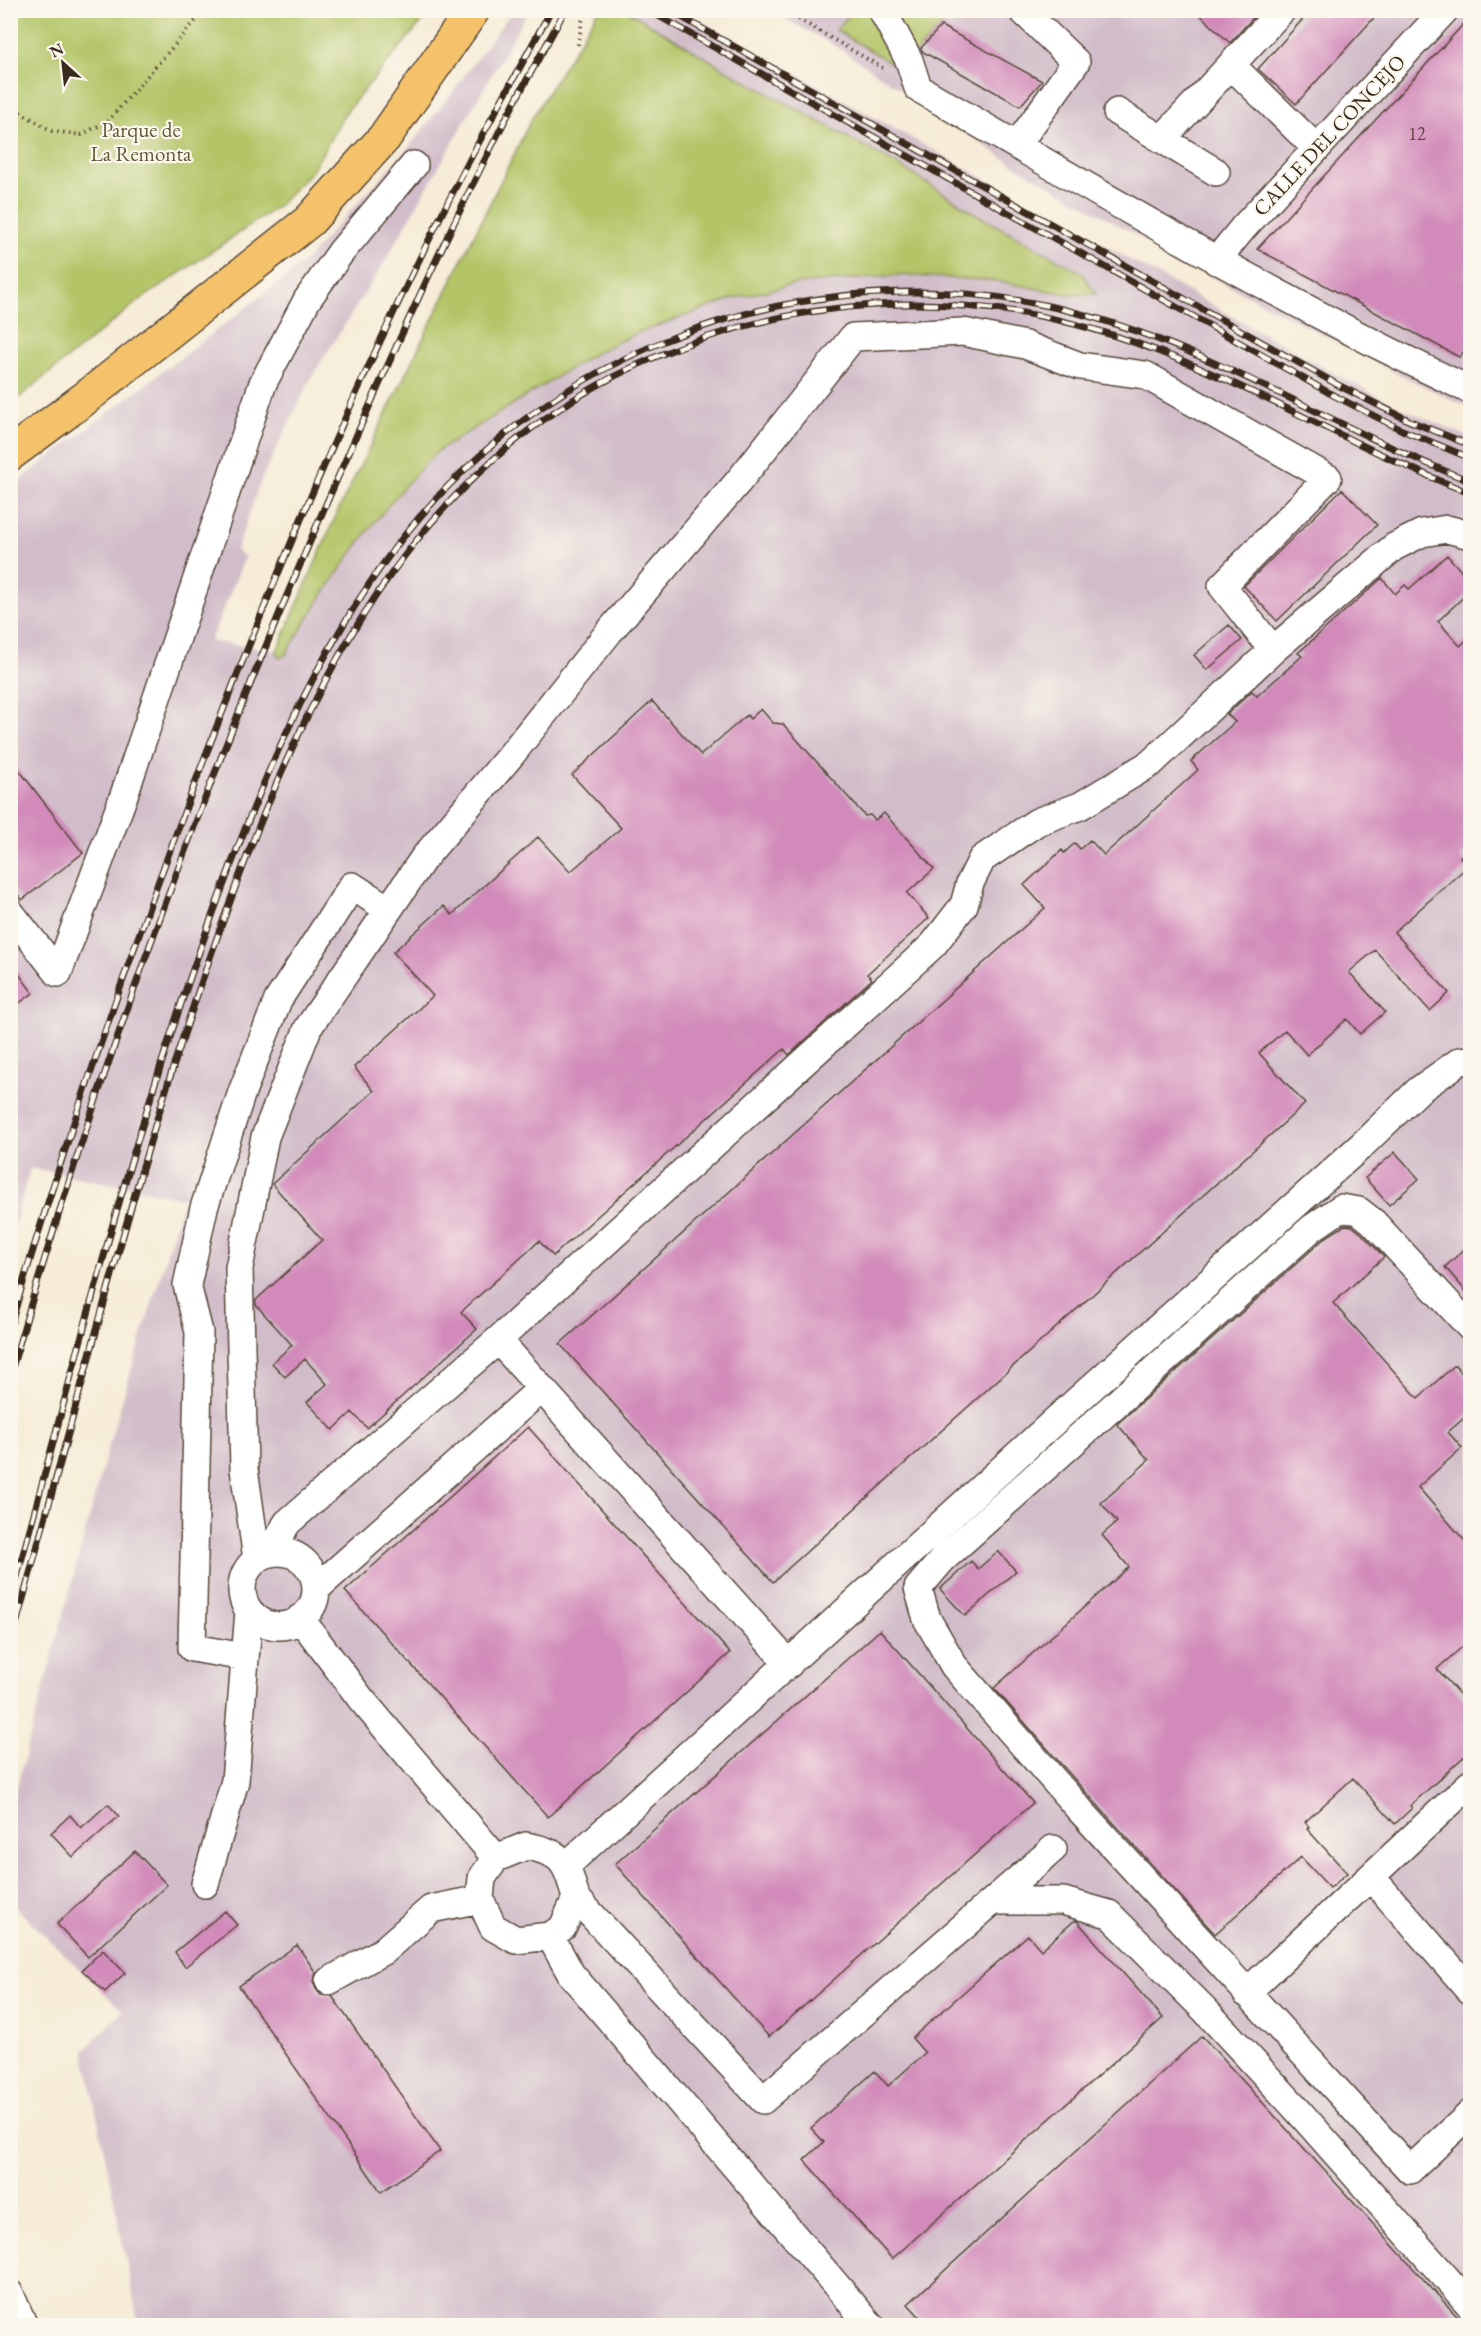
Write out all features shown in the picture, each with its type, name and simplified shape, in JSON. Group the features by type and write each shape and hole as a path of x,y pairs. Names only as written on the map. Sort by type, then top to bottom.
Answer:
{"highway":[{"path":"10,454 111,378 309,221 384,138 473,10"}],"street":[{"path":"882,10 909,60 918,88 1216,261 1470,390"},
{"path":"1017,146 1076,62 1022,10"},
{"path":"1162,139 1282,10"},
{"name":"CALLE DEL CONCEJO","path":"1216,261 1243,228 1445,10"},
{"path":"1231,64 1316,148"},
{"path":"1117,112 1216,172"},
{"path":"10,912 57,973 123,798 263,383 307,300 341,252 414,165"},
{"path":"263,1556 244,1470 239,1268 265,1137 308,1028 423,859 511,755 609,632 738,482 853,337 963,332 1025,345 1080,366 1145,375 1328,478 1222,586 1273,650"},
{"path":"541,1389 317,1588 310,1609 300,1618 287,1626 273,1626 259,1621 249,1611 243,1598 242,1584 247,1570 263,1556 286,1523 498,1340 933,945 964,906 970,883 982,859 1037,822 1080,806 1151,763 1273,650 1394,548 1422,533 1447,529 1470,535"},
{"path":"245,1657 192,1648 199,1332 187,1285 204,1208 242,1092 278,1000 352,886 388,909"},
{"path":"567,1865 1070,1407 1362,1145 1419,1090 1460,1061 1470,1060"},
{"path":"1470,1328 1373,1222 1359,1211 1341,1208 1312,1228 943,1559 918,1588 927,1619 954,1666 1080,1810 1410,2170 1470,2114"},
{"path":"498,1340 789,1664"},
{"path":"263,1556 284,1553 298,1558 309,1567 317,1588"},
{"path":"206,1884 235,1781 249,1611"},
{"path":"300,1618 362,1699 496,1858"},
{"path":"1246,1993 1470,1784"},
{"path":"576,1898 563,1927 550,1936 516,1940 493,1927 480,1899 482,1878 496,1858 526,1846 548,1850 567,1865 576,1898 763,2100 1053,1849"},
{"path":"1371,1877 1470,1990"},
{"path":"329,1981 383,1951 431,1909 480,1899"},
{"path":"994,1901 1063,1901 1109,1914 1214,2019 1470,2305"},
{"path":"550,1936 571,1974 871,2325"},
{"path":"10,2294 24,2325"}],"path":[{"path":"10,106 52,132 81,135 108,122 205,10"},
{"path":"578,45 584,10"},
{"path":"783,10 918,88"}],"shaded area":[{"path":"512,11 528,11 387,258 311,378 261,480 236,551 245,557 210,641 277,651 277,655 364,536 419,470 438,451 597,352 635,334 732,299 796,284 846,278 898,275 996,281 1071,295 1096,294 1082,273 978,216 900,166 728,71 628,11 683,11 1343,378 1405,410 1470,437 1470,2325 139,2325 84,2051 123,2011 11,1903 10,1812 109,1444 184,1198 30,1168 11,1236 11,487 307,259 409,147"},
{"path":"772,11 1470,11 1470,408 1398,374 1193,267 1014,165 839,48"}],"green space":[{"name":"Parque de La Remonta","path":"11,10 431,11 346,112 312,171 277,207 136,303 11,404"},
{"path":"598,11 628,11 728,71 900,166 978,215 1082,273 1096,294 1071,295 996,281 898,275 796,284 732,299 635,334 597,352 438,451 374,523 337,574 285,656 279,658 277,651 337,513 532,118"},
{"path":"853,11 955,11 901,69 836,30"}],"building":[{"path":"1195,10 1260,10 1230,43"},
{"path":"1311,10 1381,10 1296,104 1258,69"},
{"path":"1470,17 1470,345 1459,357 1257,249"},
{"path":"941,26 1042,81 1020,106 923,52 921,48"},
{"path":"1342,489 1377,525 1277,621 1244,586"},
{"path":"1447,555 1470,581 1470,591 1438,621 1460,646 1470,637 1470,848 1460,857 1468,866 1394,932 1449,993 1430,1011 1375,950 1349,972 1385,1012 1360,1034 1347,1019 1307,1055 1285,1030 1259,1053 1305,1104 773,1582 560,1344 1045,908 1024,885 1062,850 1064,853 1075,843 1080,849 1090,840 1104,855 1198,770 1191,761 1235,722 1227,714 1252,691 1257,696 1302,656 1298,653 1382,578 1395,594 1405,585 1409,589"},
{"path":"1229,625 1242,640 1207,670 1194,655"},
{"path":"652,701 701,755 747,715 750,719 761,709 773,723 783,724 865,816 870,815 875,820 884,813 934,869 907,893 929,918 867,974 872,979 789,1055 784,1049 553,1256 539,1241 461,1312 477,1329 367,1428 352,1412 333,1430 307,1402 327,1384 305,1359 285,1377 272,1363 292,1345 256,1305 256,1300 322,1240 272,1184 374,1091 354,1067 433,996 393,952 444,906 452,915 538,837 570,872 621,828 572,775"},
{"path":"10,758 83,853 22,900 10,884"},
{"path":"10,962 33,993 10,1010"},
{"path":"1395,1152 1419,1179 1389,1205 1365,1178"},
{"path":"1345,1225 1352,1226 1362,1234 1384,1257 1333,1303 1418,1398 1455,1365 1470,1383 1470,1413 1448,1432 1462,1448 1418,1487 1470,1547 1470,1640 1437,1669 1470,1706 1470,1751 1410,1806 1412,1808 1395,1824 1353,1778 1305,1822 1309,1827 1307,1829 1347,1873 1330,1888 1301,1857 1215,1934 994,1688 1129,1567 1102,1535 1117,1522 1101,1503 1149,1460 1117,1424 1325,1238"},
{"path":"1470,1244 1470,1296 1445,1267"},
{"path":"528,1427 730,1653 548,1817 345,1591"},
{"path":"998,1551 1016,1571 965,1616 940,1589 971,1561 978,1569"},
{"path":"880,1630 1033,1803 769,2037 615,1864"},
{"path":"108,1804 119,1816 73,1857 51,1833 70,1815 81,1828"},
{"path":"135,1851 167,1885 88,1957 57,1924"},
{"path":"225,1911 237,1925 185,1967 175,1952"},
{"path":"1074,1921 1077,1921 1163,2018 892,2259 804,2160 824,2142 811,2128 875,2071 888,2086 925,2053 912,2038 1028,1935 1041,1950"},
{"path":"297,1945 316,1973 313,1981 316,1989 321,1995 332,1996 440,2151 381,2192 239,1986"},
{"path":"103,1950 125,1973 105,1992 82,1970"},
{"path":"1202,2036 1465,2325 927,2325 908,2304"}],"railway":[{"path":"10,1327 52,1188 122,982 197,778 291,543 358,388 431,236 551,10"},
{"path":"10,1375 114,1046 193,830 278,617 386,368 430,274 506,118 565,10"},
{"path":"648,10 1333,395 1402,430 1470,458"},
{"path":"669,10 1340,386 1410,421 1470,445"},
{"path":"10,1602 102,1264 151,1096 207,930 262,787 329,650 383,564 443,492 511,430 586,379 668,340 754,312 844,296 935,292 1028,302 1087,315 1143,334 1199,356 1415,458 1470,481"},
{"path":"10,1646 160,1109 218,934 267,807 306,719 351,635 403,558 463,488 533,427 614,376 708,337 746,326 825,310 904,304 943,305 1023,313 1082,326 1140,344 1251,391 1415,470 1470,493"}]}
